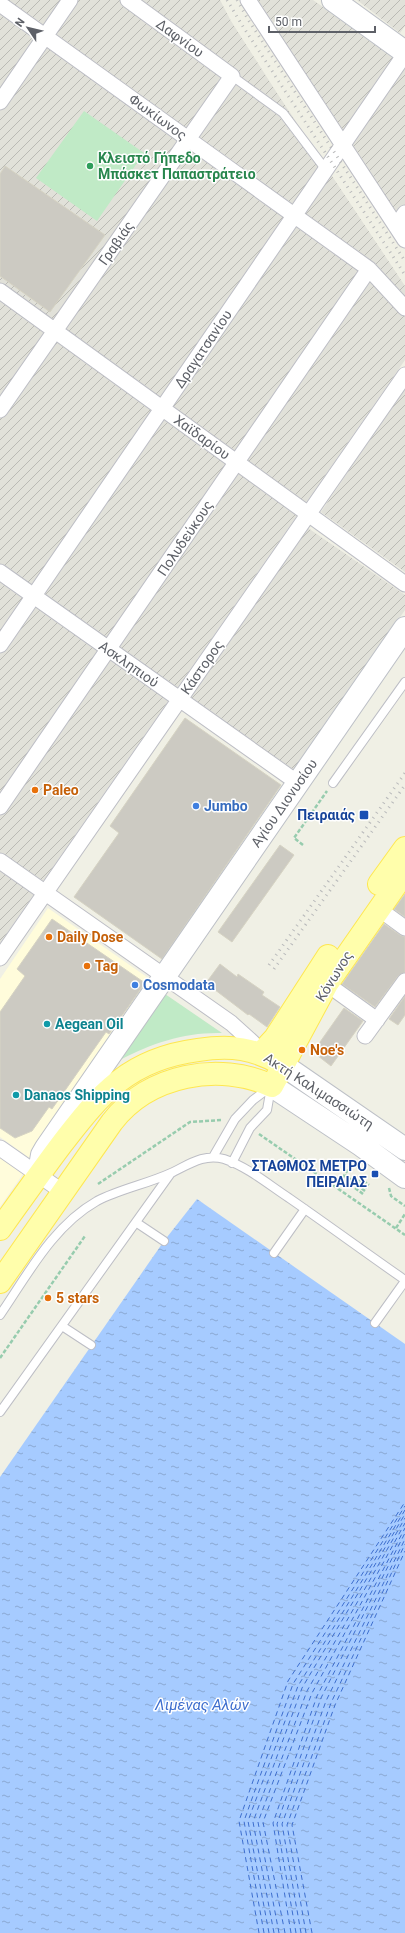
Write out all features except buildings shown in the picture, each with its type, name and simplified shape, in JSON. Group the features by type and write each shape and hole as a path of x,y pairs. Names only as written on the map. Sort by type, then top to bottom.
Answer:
{"main road":[{"path":"333,0 405,53"},
{"name":"Αγίου Διονυσίου","path":"38,1175 42,1155 46,1148 405,628"},
{"name":"Κόνωνος","path":"261,1053 275,1038 321,966 405,848"},
{"name":"Κόνωνος","path":"272,1086 327,984 405,872"},
{"name":"Ακτή Καλιμασσιώτη","path":"0,1229 38,1175 95,1101 115,1083 140,1068 172,1055 202,1049 235,1048 261,1053 283,1065 405,1149"},
{"name":"Ακτή Καλιμασσιώτη","path":"0,1282 117,1115 136,1099 154,1088 174,1080 209,1074 238,1074 256,1078 272,1086 361,1145 397,1182"}],"street":[{"path":"0,102 70,0"},
{"name":"Δαφνίου","path":"128,0 232,76"},
{"path":"248,0 344,144 405,240"},
{"name":"Φωκίωνος","path":"0,4 369,269 405,308"},
{"name":"Δραγατσανίου","path":"0,645 405,53"},
{"name":"Γραβιάς","path":"0,410 232,76"},
{"path":"396,226 405,213"},
{"name":"Πολυδεύκους","path":"0,807 369,269"},
{"name":"Χαϊδαρίου","path":"0,291 405,584"},
{"name":"Κάστορος","path":"0,958 405,375"},
{"name":"Ασκληπιού","path":"0,572 298,783"},
{"path":"0,861 231,1023 252,1042 261,1053"},
{"path":"379,909 405,928"},
{"path":"366,1036 405,981"},
{"path":"327,984 377,1020"},
{"path":"0,1148 63,1192"}],"lane":[{"path":"232,76 283,113 326,170"},
{"path":"333,783 405,682"},
{"path":"213,1158 235,1119 253,1100 272,1086"},
{"path":"232,1163 250,1128 267,1110 272,1086"},
{"path":"0,1315 54,1237 65,1224 82,1211 99,1200 171,1173 197,1160 213,1158 232,1163 259,1178 405,1280 375,1323"},
{"path":"0,1412 137,1223 171,1173"},
{"path":"274,1253 305,1209"},
{"path":"137,1223 164,1241"},
{"path":"62,1326 91,1345"}],"path":[{"path":"303,845 294,838 333,783"},
{"path":"351,1160 348,1163 355,1168 357,1165"},
{"path":"336,1188 351,1165"},
{"path":"345,1175 358,1184"},
{"path":"361,1180 366,1189 355,1188 358,1184 361,1180"},
{"path":"397,1182 391,1196 405,1206"},
{"path":"396,1228 405,1214"},
{"path":"0,1358 85,1236"}],"shaded area":[{"path":"0,0 220,0 231,21 277,93 405,286 405,360 0,943"},
{"path":"254,0 313,0 405,64 405,233"},
{"path":"357,0 405,0 405,26 400,33"},
{"path":"405,388 405,572 321,512"},
{"path":"308,528 405,595 405,610 294,770 190,698"},
{"path":"48,908 154,982 31,1159 0,1137 0,979"},
{"path":"0,1158 23,1174 0,1207"}],"green space":[{"name":"Κλειστό Γήπεδο Μπάσκετ Παπαστράτειο","path":"84,111 144,153 97,221 36,178"},
{"path":"165,994 222,1033 195,1034 169,1040 144,1048 120,1060"}],"water":[{"name":"Λιμένας Αλών","path":"197,1199 405,1344 405,1933 0,1933 0,1477 164,1241"}],"ferry route":[{"path":"259,1933 239,1821 288,1681 405,1502"},
{"path":"264,1933 244,1821 293,1684 405,1506"},
{"path":"269,1933 248,1821 298,1686 405,1510"},
{"path":"274,1933 253,1822 302,1688 405,1514"},
{"path":"279,1933 258,1822 307,1691 405,1518"},
{"path":"285,1933 263,1822 312,1693 405,1523"},
{"path":"291,1933 273,1823 317,1696 405,1528"},
{"path":"296,1933 277,1824 321,1698 405,1533"},
{"path":"301,1933 282,1824 326,1701 405,1539"},
{"path":"306,1933 287,1825 331,1703 405,1544"},
{"path":"312,1933 292,1825 335,1705 405,1551"}],"railway":[{"path":"227,0 405,275"},
{"path":"237,0 249,21 405,261"},
{"path":"269,965 405,773"},
{"path":"274,969 405,785"}],"place":[{"name":"Κλειστό Γήπεδο Μπάσκετ Παπαστράτειο","path":"90,166"},
{"name":"Paleo","path":"35,790"},
{"name":"Jumbo","path":"196,806"},
{"name":"Πειραιάς","path":"364,815"},
{"name":"Daily Dose","path":"49,937"},
{"name":"Tag","path":"87,966"},
{"name":"Cosmodata","path":"135,985"},
{"name":"Aegean Oil","path":"47,1024"},
{"name":"Noe's","path":"302,1050"},
{"name":"Danaos Shipping","path":"16,1095"},
{"name":"ΣΤΑΘΜΟΣ ΜΕΤΡΟ ΠΕΙΡΑΙΑΣ","path":"375,1174"},
{"name":"5 stars","path":"48,1298"}]}
